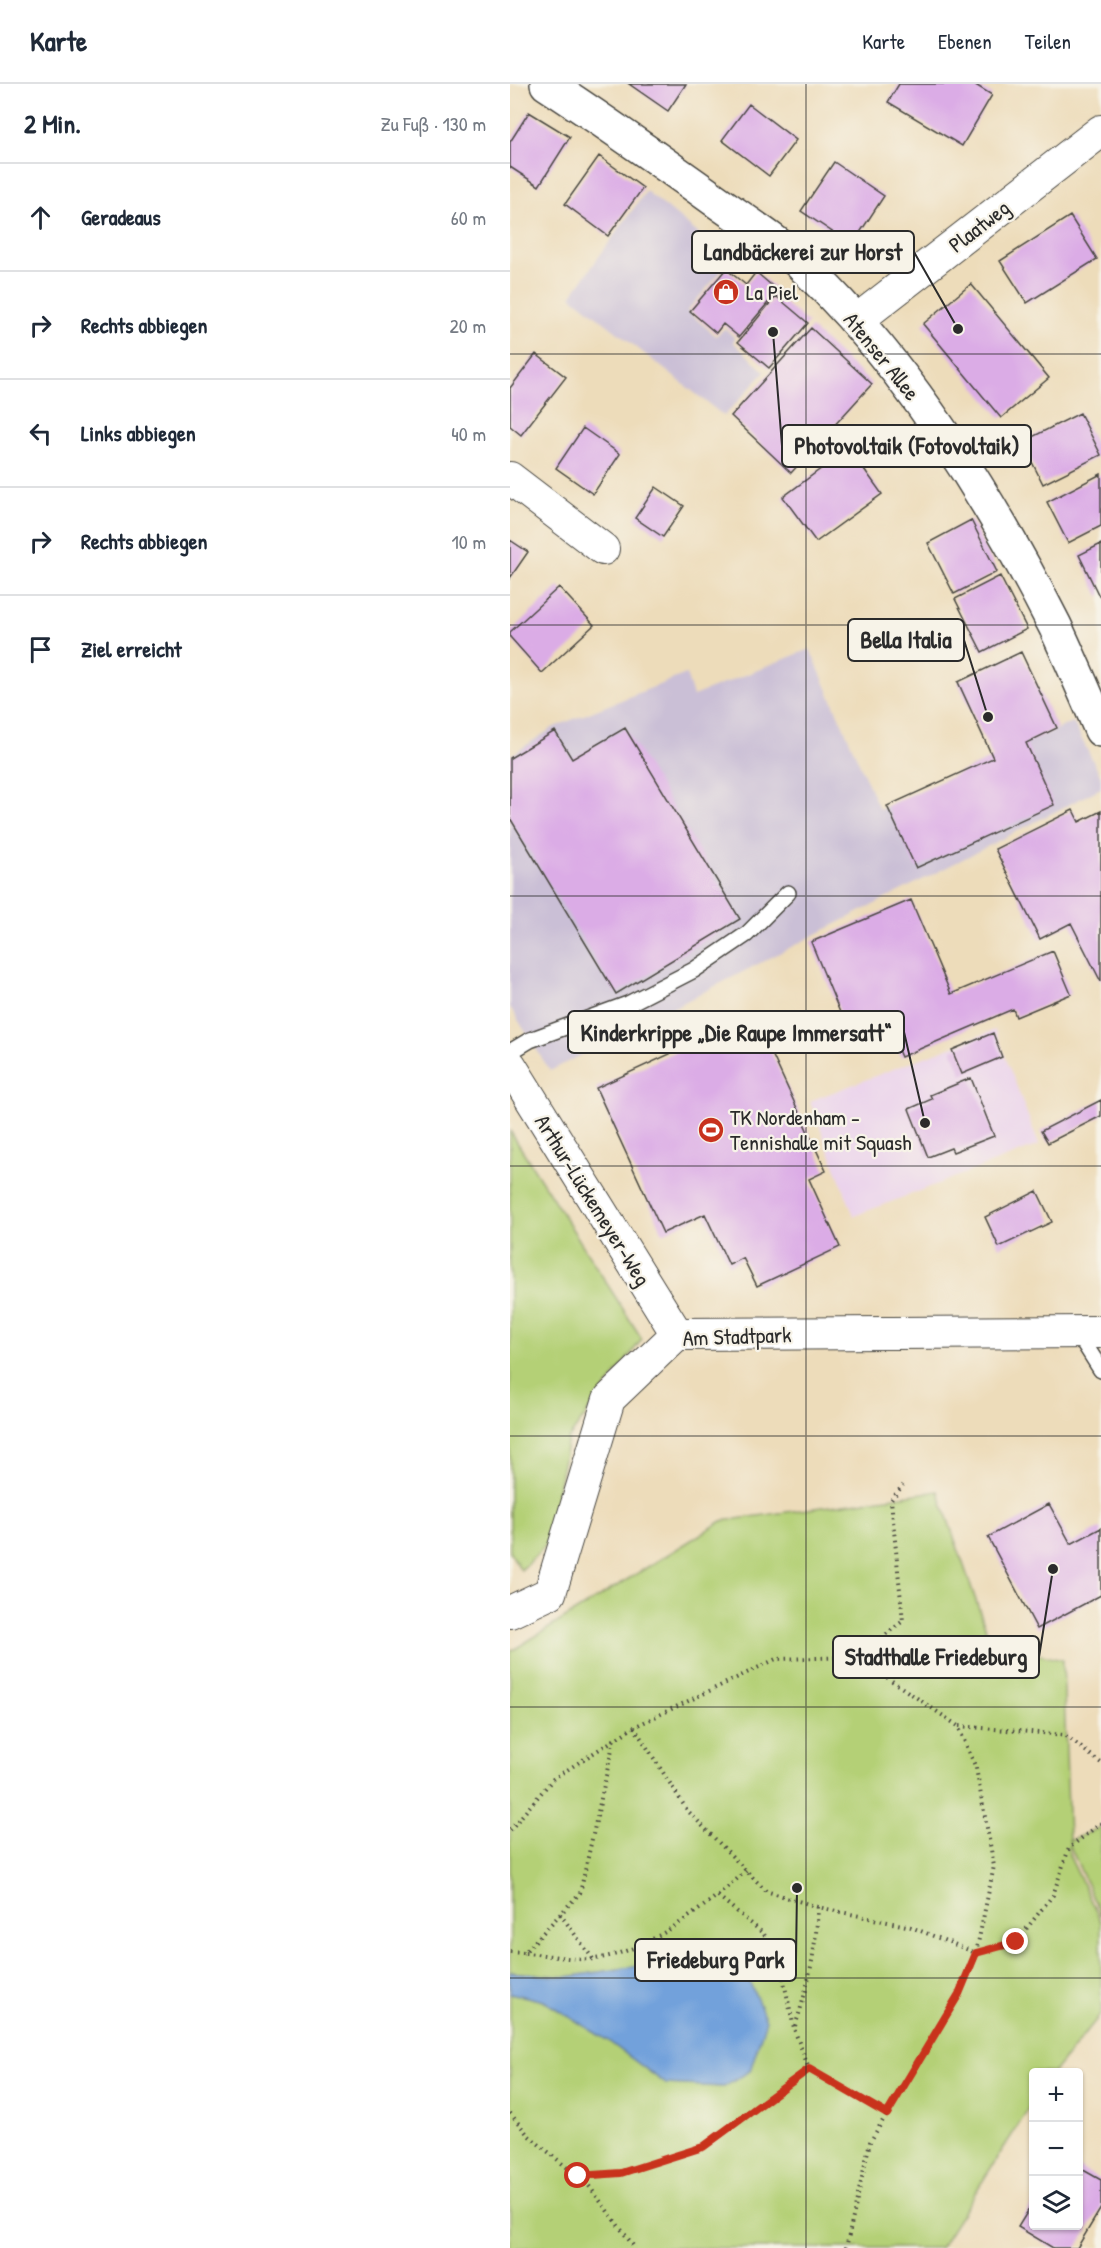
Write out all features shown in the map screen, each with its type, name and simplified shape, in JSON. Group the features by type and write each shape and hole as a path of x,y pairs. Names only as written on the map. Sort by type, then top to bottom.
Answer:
{"street":[{"name":"Atenser Allee","path":"547,84 612,127 800,263 856,321 907,384 957,453 1036,590 1101,729"},
{"name":"Plaatweg","path":"856,321 1101,131"},
{"path":"510,478 603,549"},
{"name":"Arthur-Lückemeyer-Weg","path":"510,1065 676,1334"},
{"name":"Am Stadtpark","path":"510,1612 550,1593 609,1399 676,1334 1089,1332"}],"lane":[{"path":"510,1052 530,1040 628,1004 694,970 747,933 788,893"},
{"path":"1089,1332 1101,1370"}],"path":[{"path":"857,1658 903,1621 891,1500 903,1485"},
{"path":"510,1830 553,1779 614,1739 634,1727 776,1659 857,1658 958,1726 1065,1735 1101,1763"},
{"path":"846,2248 870,2142 959,1994 976,1953 994,1866 976,1768 958,1726"},
{"path":"634,1727 687,1810 766,1891 818,1908 911,1927 976,1953 1016,1942 1053,1894 1069,1848 1101,1823"},
{"path":"524,1953 580,1893 614,1739"},
{"path":"510,1952 593,1959 647,1943 718,1896 746,1871"},
{"path":"718,1896 764,1934 781,1968 794,2029 809,2069 887,2114"},
{"path":"794,2029 806,1995 818,1908"},
{"path":"560,1914 593,1959"},
{"path":"578,2176 621,2173 703,2147 809,2069"},
{"path":"510,2113 528,2134 589,2186 635,2248"}],"shaded area":[{"path":"646,191 731,260 687,311 716,336 725,328 735,338 733,342 765,372 724,416 571,296"},
{"path":"810,649 879,809 1073,722 1101,777 1101,788 550,1071 510,1007 510,756 554,727 686,674 693,696"},
{"path":"995,1030 1039,1145 854,1216 810,1101"}],"green space":[{"path":"510,1131 642,1339 568,1439 547,1544 521,1570 510,1552"},
{"path":"938,1491 991,1644 1063,1660 1069,1841 1101,1827 1101,1916 1069,1844 1069,1855 1101,1922 1101,2014 1057,2068 1029,2068 1029,2108 940,2248 510,2248 510,1993 544,2001 607,2040 666,2084 724,2087 697,1939 639,1966 566,1977 510,1972 510,1652 722,1521"}],"water":[{"path":"697,1939 741,1962 766,2020 750,2071 724,2087 666,2084 607,2040 544,2001 510,1993 510,1972 566,1977 639,1966"}],"building":[{"path":"629,84 686,84 668,111"},
{"path":"899,84 974,84 992,95 962,146 888,102"},
{"path":"749,104 796,140 769,176 722,140"},
{"path":"529,112 570,137 539,186 510,167 510,142"},
{"path":"599,156 643,188 608,236 565,204"},
{"path":"834,162 884,196 852,245 801,211"},
{"path":"1070,216 1097,259 1027,303 1000,261"},
{"path":"726,269 746,285 756,272 778,291 739,337 723,324 716,333 690,311"},
{"path":"971,284 1049,378 1001,418 923,324"},
{"path":"776,296 808,323 769,368 738,342"},
{"path":"811,328 872,384 791,473 731,416"},
{"path":"536,354 566,377 521,435 510,426 510,388"},
{"path":"1080,413 1101,455 1043,484 1022,442"},
{"path":"583,428 620,454 593,494 556,468"},
{"path":"849,448 882,494 816,542 783,497"},
{"path":"1101,474 1101,526 1068,543 1047,502"},
{"path":"656,487 684,506 663,537 635,518"},
{"path":"971,520 997,572 954,594 928,543"},
{"path":"510,540 528,552 510,578"},
{"path":"1101,544 1101,595 1099,596 1079,555"},
{"path":"1000,576 1027,629 982,652 955,599"},
{"path":"559,587 594,625 542,673 510,637 510,632"},
{"path":"1021,652 1057,728 1026,743 1054,805 916,868 887,806 993,758 958,682"},
{"path":"625,728 740,919 616,994 510,818 510,758 555,731 572,759"},
{"path":"1073,810 1079,822 1101,811 1101,982 1071,923 1040,939 995,849"},
{"path":"911,900 951,994 1053,951 1071,994 1016,1017 1013,1009 901,1057 889,1029 853,1044 811,942"},
{"name":"TK Nordenham - Tennishalle mit Squash","path":"754,1015 826,1171 809,1179 840,1247 757,1286 743,1258 729,1265 705,1214 663,1233 596,1088"},
{"path":"993,1033 1002,1057 962,1074 952,1050"},
{"path":"971,1078 994,1136 953,1152 951,1148 928,1157 909,1109 932,1099 930,1095"},
{"path":"1101,1100 1101,1116 1048,1143 1041,1131"},
{"path":"1037,1191 1052,1222 999,1247 985,1217"},
{"path":"1049,1504 1071,1544 1101,1528 1101,1595 1037,1629 988,1537"},
{"path":"1083,2170 1101,2180 1101,2208 1077,2248 1053,2248 1018,2227 1029,2209 1029,2230 1083,2230"}],"place":[{"name":"La Piel","path":"726,292"},
{"name":"Landbäckerei zur Horst","path":"958,329"},
{"name":"Photovoltaik (Fotovoltaik)","path":"773,332"},
{"name":"Bella Italia","path":"988,717"},
{"name":"Kinderkrippe „Die Raupe Immersatt“","path":"925,1123"},
{"name":"TK Nordenham - Tennishalle mit Squash","path":"711,1130"},
{"name":"Stadthalle Friedeburg","path":"1053,1569"},
{"name":"Friedeburg Park","path":"797,1888"}],"route":[{"path":"578,2176 621,2173 703,2147 809,2069 887,2114 959,1994 976,1953 1016,1942"}]}
